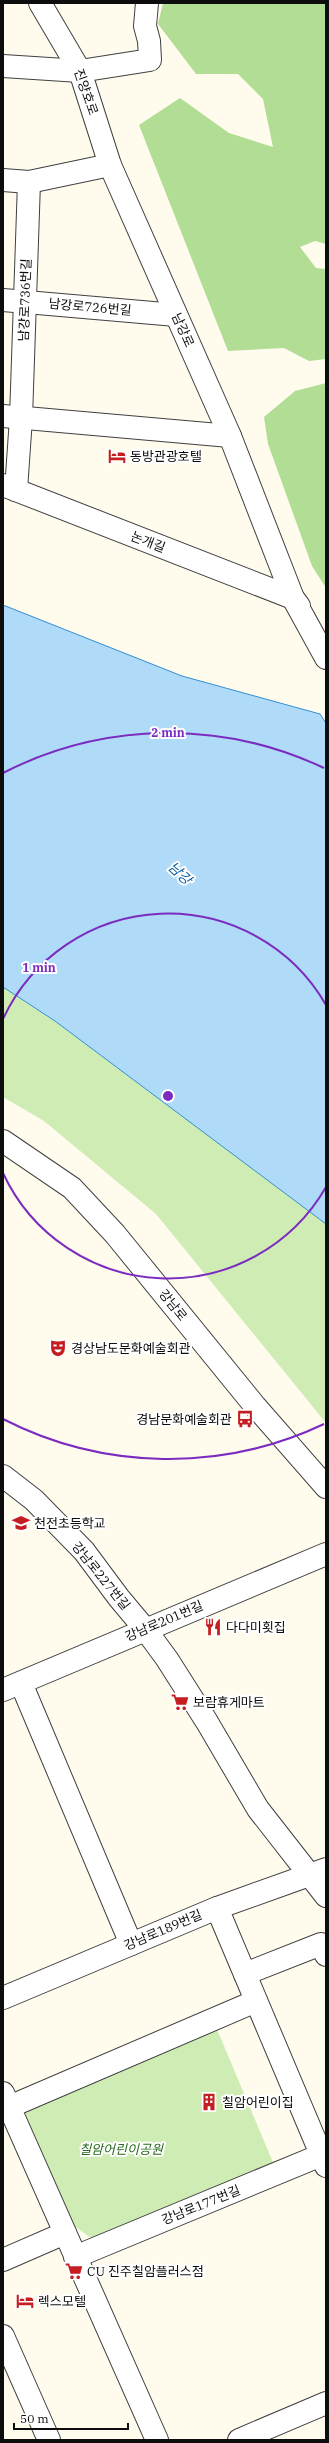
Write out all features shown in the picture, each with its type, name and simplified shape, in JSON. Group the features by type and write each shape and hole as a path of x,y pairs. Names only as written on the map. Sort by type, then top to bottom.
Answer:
{"street":[{"name":"진양호로","path":"40,3 80,71 110,165"},
{"path":"3,66 80,71 150,60 149,41 144,26 147,3"},
{"path":"3,180 29,182 110,165"},
{"name":"남강로","path":"110,165 230,436 293,598 326,658"},
{"name":"남강로736번길","path":"9,488 12,417 25,301 29,182"},
{"name":"남강로726번길","path":"3,300 176,315"},
{"path":"12,417 230,436"},
{"name":"논개길","path":"9,488 293,598"},
{"name":"남강로","path":"293,598 326,637"},
{"name":"강남로","path":"3,1141 72,1188 109,1228 255,1406 326,1487"},
{"name":"강남로227번길","path":"3,1476 34,1500 84,1551 119,1598 145,1629 195,1703 258,1809 318,1872 326,1896"},
{"name":"강남로201번길","path":"12,1687 145,1629 326,1554"},
{"path":"12,1687 131,1944"},
{"name":"강남로189번길","path":"3,1998 217,1908 318,1872"},
{"path":"217,1908 325,2158"},
{"path":"245,1974 323,1950"},
{"path":"157,2440 6,2100 256,2001"},
{"name":"강남로177번길","path":"75,2257 325,2158"},
{"path":"3,2260 65,2233"},
{"path":"3,2336 49,2440"},
{"path":"239,2440 326,2403"}],"green space":[{"path":"163,3 326,3 326,244 315,241 300,247 316,268 326,269 326,359 309,361 284,348 228,351 139,125 180,98 229,133 273,147 263,99 238,74 196,74 158,24"},
{"path":"326,383 326,588 312,566 268,444 264,417 295,391"},
{"path":"3,987 55,1021 326,1224 326,1423 156,1214 44,1121 3,1097"},
{"name":"칠암어린이공원","path":"216,2027 275,2167 98,2243 66,2220 18,2106"}],"water":[{"name":"남강","path":"3,605 182,676 320,714 326,723 326,1224 55,1021 3,987"}],"place":[{"name":"동방관광호텔","path":"117,456"},
{"name":"경상남도문화예술회관","path":"58,1348"},
{"name":"경남문화예술회관","path":"245,1419"},
{"name":"천전초등학교","path":"21,1523"},
{"name":"다다미횟집","path":"213,1627"},
{"name":"보람휴게마트","path":"180,1702"},
{"name":"칠암어린이집","path":"209,2102"},
{"name":"CU 진주칠암플러스점","path":"74,2271"},
{"name":"렉스모텔","path":"25,2301"}]}
